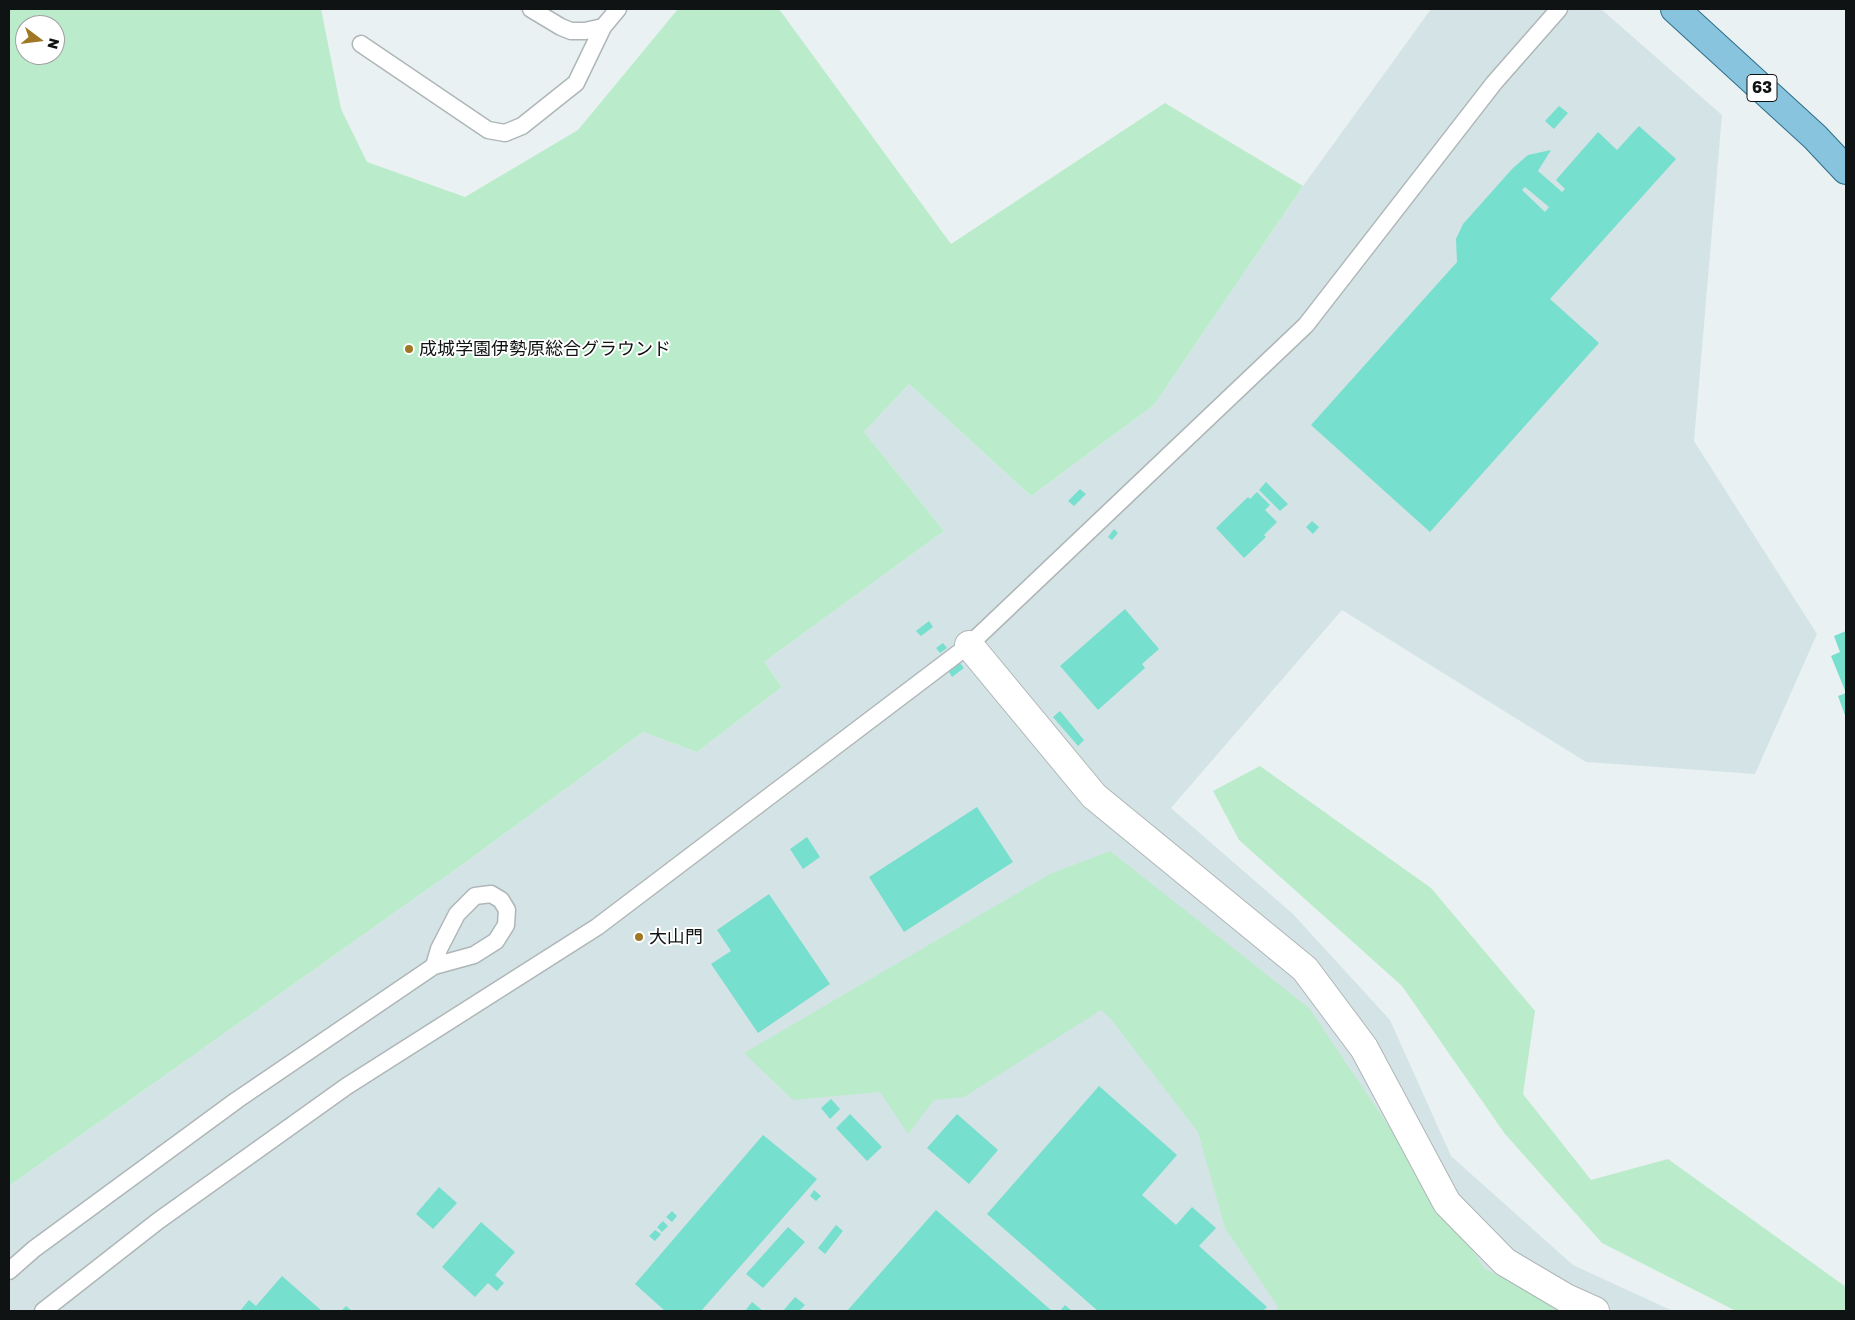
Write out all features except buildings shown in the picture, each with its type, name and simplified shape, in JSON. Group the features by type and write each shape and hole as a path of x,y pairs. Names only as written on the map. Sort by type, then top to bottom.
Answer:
{"main road":[{"name":"63","path":"1675,9 1815,137 1846,170"}],"street":[{"path":"969,645 1094,796 1305,969 1364,1048 1447,1203 1505,1262 1566,1298 1595,1311"}],"lane":[{"path":"530,9 554,24 571,31 585,32 603,27"},
{"path":"43,1311 158,1221 347,1086 598,927 969,645 1306,324 1494,83 1559,9"},
{"path":"361,44 488,130 505,133 522,126 576,83 603,27 614,10"},
{"path":"9,1271 34,1249 237,1100 434,966 474,955 496,942 506,925 507,910 501,900 491,894 475,896 457,914 434,966"}],"shaded area":[{"path":"1431,9 1601,9 1722,115 1694,441 1817,634 1755,774 1586,762 1342,610 1171,808 1293,914 1390,1020 1451,1156 1573,1265 1673,1311 9,1311 9,1186 470,859 643,732 697,752 782,687 764,662 944,531 864,432 909,384 1031,496 1154,405 1303,186"}],"green space":[{"path":"9,9 321,9 341,109 367,162 465,197 578,130 678,9 779,9 951,244 1165,103 1303,186 1154,405 1031,496 909,384 864,432 944,531 764,662 782,687 697,752 643,732 470,859 9,1186"},
{"path":"1260,766 1431,888 1535,1011 1523,1094 1591,1180 1668,1159 1846,1287 1846,1311 1736,1311 1602,1243 1505,1134 1402,986 1239,840 1213,791"},
{"path":"1110,851 1309,1008 1485,1269 1571,1311 1277,1311 1277,1305 1225,1228 1198,1132 1110,1018 1101,1010 964,1097 934,1100 908,1134 880,1092 793,1100 744,1053 1050,874"}],"place":[{"name":"成城学園伊勢原総合グラウンド","path":"409,349"},
{"name":"大山門","path":"639,937"}]}
